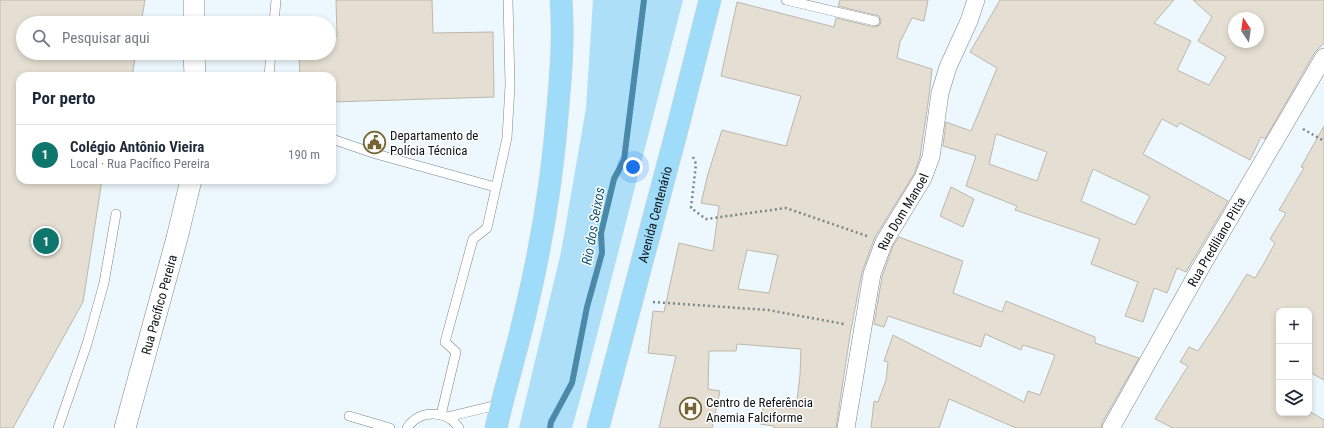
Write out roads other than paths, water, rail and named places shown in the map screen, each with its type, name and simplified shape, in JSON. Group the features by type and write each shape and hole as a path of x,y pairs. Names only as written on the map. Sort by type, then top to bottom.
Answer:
{"main road":[{"name":"Avenida Centenário","path":"598,428 710,0"},
{"path":"496,428 526,310 545,220 556,136 561,71 563,5"}],"street":[{"path":"194,0 194,16"},
{"name":"Rua Dom Manoel","path":"846,428 872,274 884,242 924,178 931,157 940,93 948,67 969,21 976,0"},
{"name":"Rua Prediliano Pitta","path":"1111,428 1197,274 1324,57"},
{"path":"194,60 195,72"},
{"name":"Rua Pacífico Pereira","path":"125,428 175,246 190,184"}],"lane":[{"path":"275,16 276,0"},
{"path":"444,416 456,352 445,342 473,239 487,228 507,138 510,85 508,0"},
{"path":"786,0 875,21"},
{"path":"269,72 270,60"},
{"path":"336,140 376,154 495,187"},
{"path":"58,428 87,344 104,283 116,214"},
{"path":"407,428 416,419 424,415 444,416 501,404"},
{"path":"349,416 390,428"},
{"path":"444,416 456,423 459,428"}],"waterway":[{"name":"Rio dos Seixos","path":"550,428 551,422 572,383 587,307 602,253 601,233 614,179 624,160 644,0"}],"place":[{"name":"Departamento de Polícia Técnica","path":"375,142"},
{"name":"Colégio Antônio Vieira","path":"46,241"},
{"name":"Centro de Referência Anemia Falciforme","path":"690,409"}]}
